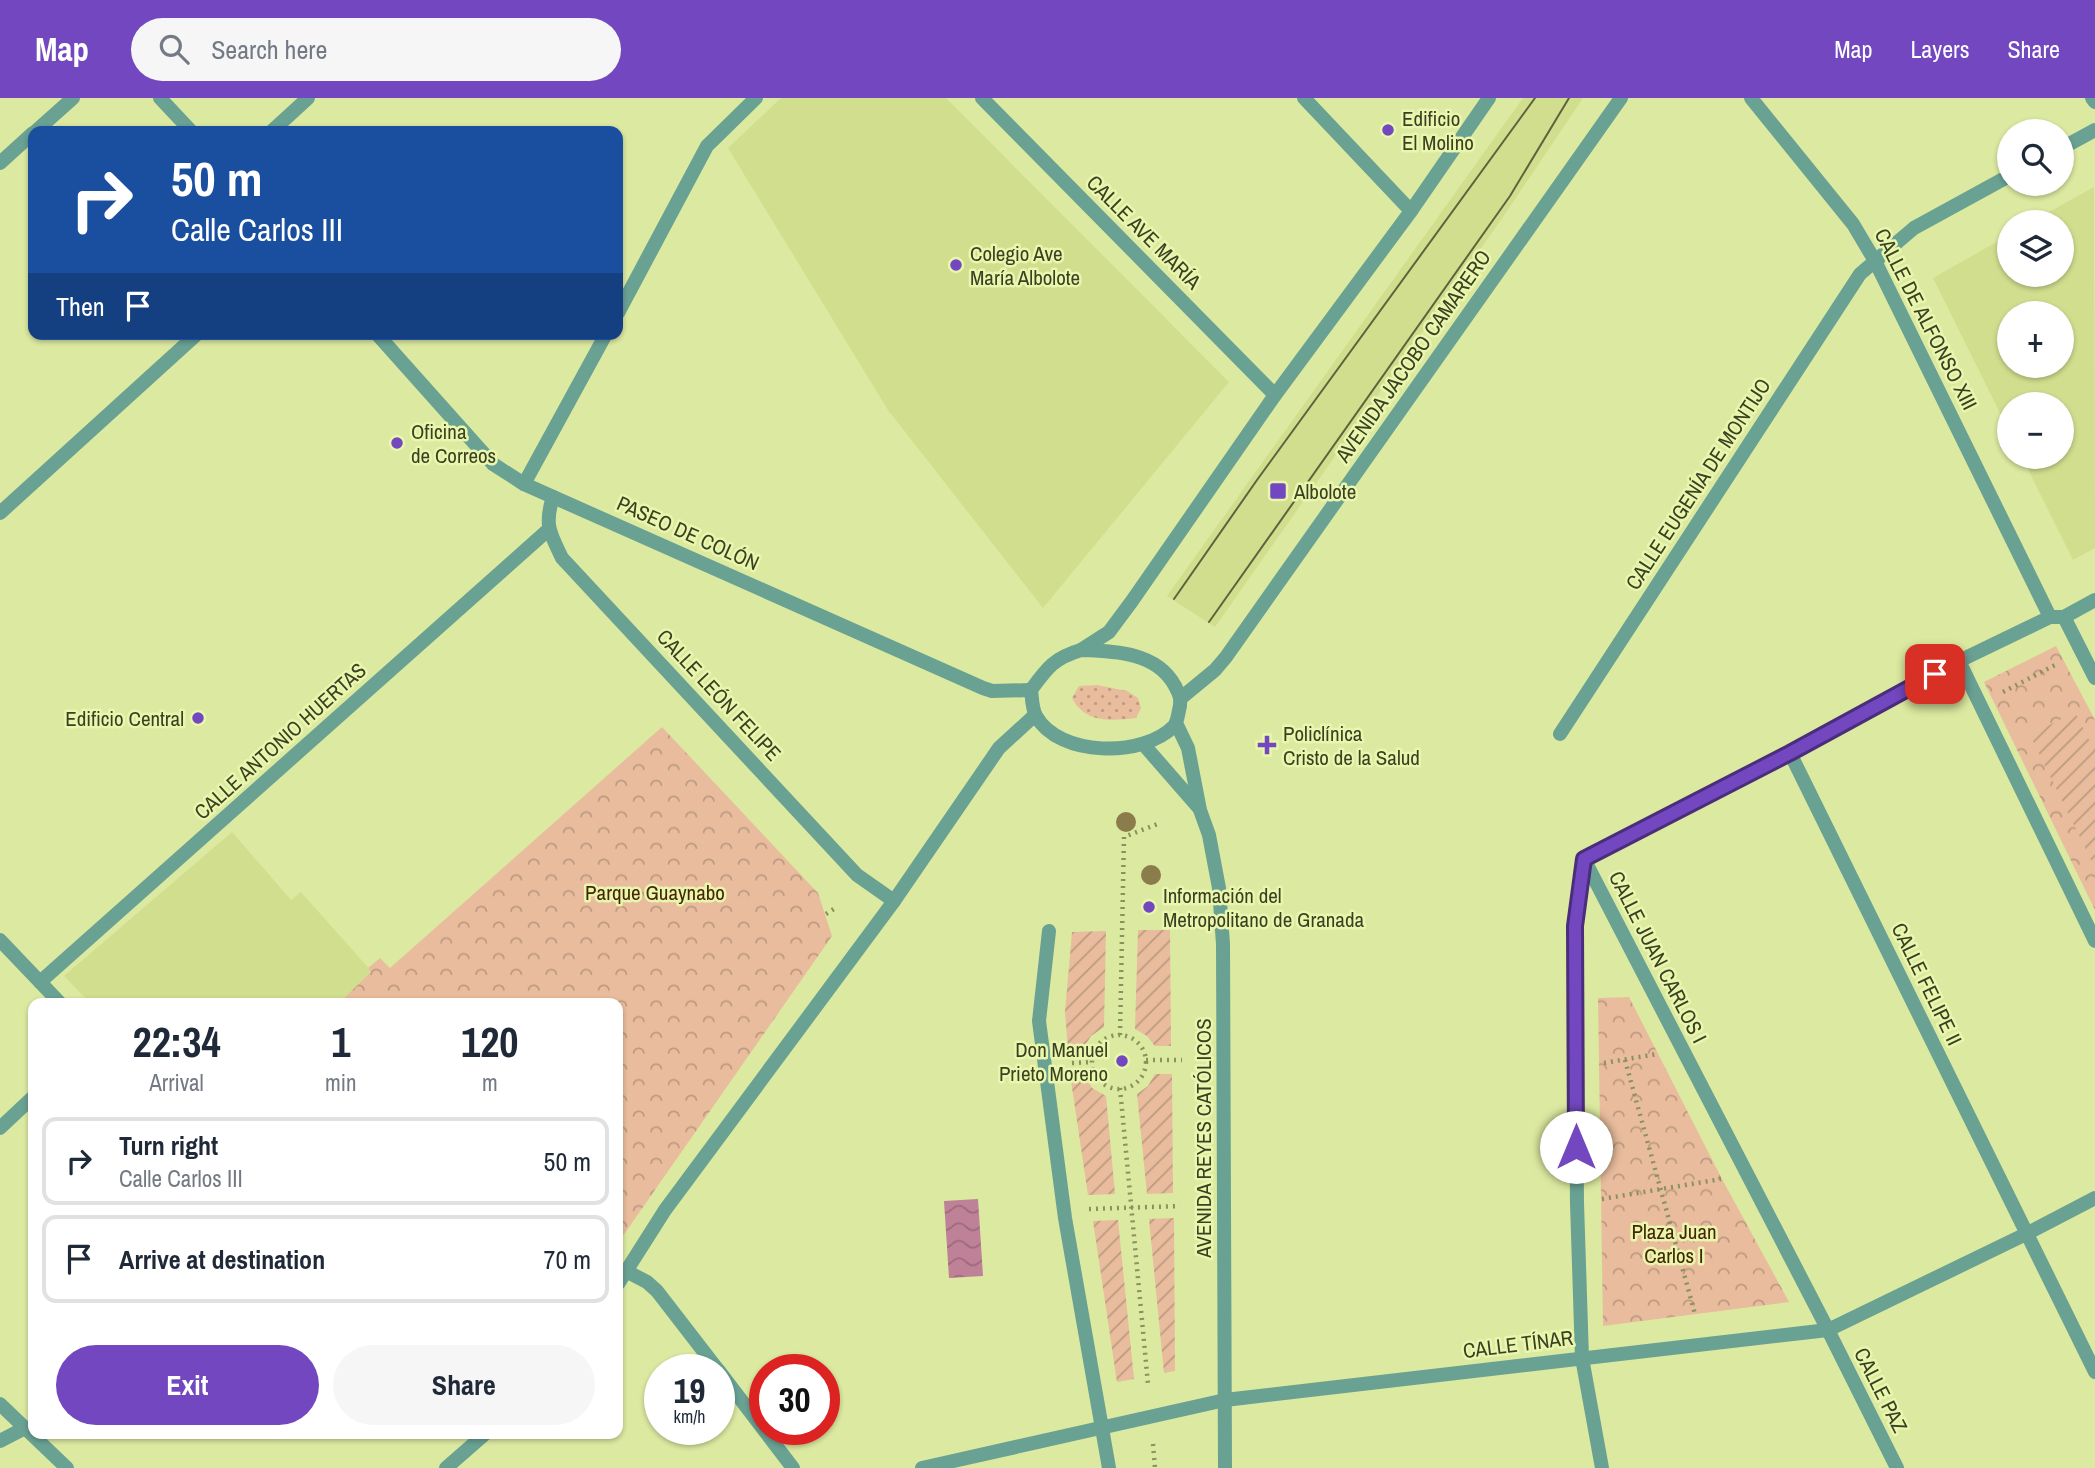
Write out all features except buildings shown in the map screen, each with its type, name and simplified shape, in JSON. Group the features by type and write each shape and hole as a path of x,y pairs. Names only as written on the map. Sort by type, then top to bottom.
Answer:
{"street":[{"path":"41,126 73,98"},
{"path":"160,98 186,126"},
{"path":"277,126 308,98"},
{"path":"623,304 707,146 756,98"},
{"name":"CALLE AVE MARÍA","path":"982,98 1275,395"},
{"path":"1304,98 1411,211"},
{"path":"1081,650 1107,650 1138,656 1156,665 1172,680 1181,698 1176,723 1161,737 1144,745 1111,750 1076,744 1052,733 1035,715 1031,690 1049,665 1064,655 1081,650 1109,632 1275,395 1411,211 1489,98"},
{"name":"AVENIDA JACOBO CAMARERO","path":"1181,698 1215,670 1226,657 1620,98"},
{"name":"CALLE DE ALFONSO XIII","path":"1751,98 1853,224 2057,617 2081,649 2095,678"},
{"path":"2074,141 2095,130"},
{"path":"0,163 28,137"},
{"name":"CALLE EUGENÍA DE MONTIJO","path":"1560,734 1860,274 1914,228 1997,183"},
{"path":"0,513 190,340"},
{"name":"PASEO DE COLÓN","path":"382,340 493,464 524,484 983,688 992,691 1031,690"},
{"path":"524,484 604,340"},
{"path":"548,530 553,498"},
{"name":"CALLE LEÓN FELIPE","path":"548,530 562,558 857,875 894,901"},
{"name":"CALLE ANTONIO HUERTAS","path":"40,982 548,530"},
{"path":"1584,859 1790,753 1959,661 2095,600"},
{"path":"1959,661 2095,941"},
{"path":"623,1276 665,1210 894,901 999,748 1035,715"},
{"name":"AVENIDA REYES CATÓLICOS","path":"1176,723 1188,748 1200,810 1209,835 1219,888 1223,944 1225,1468"},
{"name":"AVENIDA REYES CATÓLICOS","path":"1144,745 1200,810"},
{"name":"CALLE FELIPE II","path":"1790,753 2095,1372"},
{"name":"CALLE JUAN CARLOS I","path":"1584,859 1828,1330"},
{"name":"CALLE JUAN CARLOS I","path":"1584,859 1575,926 1577,1203 1582,1357 1602,1468"},
{"path":"1049,931 1039,1021 1065,1218 1110,1468"},
{"path":"0,940 55,998"},
{"path":"0,1128 28,1102"},
{"name":"CALLE TÍNAR","path":"922,1468 1225,1400 1828,1330 2095,1198"},
{"path":"626,1271 647,1282 657,1291 706,1354"},
{"name":"CALLE PAZ","path":"1828,1330 1897,1468"},
{"path":"735,1392 793,1468"},
{"path":"0,1404 28,1431"},
{"path":"0,1441 25,1428"},
{"path":"36,1439 66,1468"},
{"path":"446,1468 475,1439"}],"path":[{"path":"1980,705 2081,649"},
{"path":"1120,1035 1124,837 1160,823"},
{"path":"826,914 837,907"},
{"path":"1120,1035 1128,1036 1141,1045 1146,1060 1145,1069 1136,1083 1120,1088 1104,1084 1093,1070 1092,1062 1097,1046 1104,1040 1120,1035"},
{"path":"1599,1064 1659,1054"},
{"path":"1146,1060 1182,1060"},
{"path":"1625,1060 1695,1314"},
{"path":"1061,1063 1092,1062"},
{"path":"1120,1088 1148,1384"},
{"path":"1602,1199 1722,1179"},
{"path":"1081,1209 1180,1206"},
{"path":"1153,1443 1155,1468"}],"shaded area":[{"name":"Colegio Ave María Albolote","path":"781,98 946,98 1229,382 1043,608 888,410 728,148"},
{"path":"1523,98 1583,98 1505,214 1215,627 1167,596"},
{"path":"2094,187 2095,548 2073,560 2028,469 2074,469 2074,392 1997,392 1997,407 1933,278 1997,242 1997,287 2074,287 2074,210 2053,210"},
{"path":"232,832 291,900 301,892 372,972 344,998 85,998 64,976"}],"green space":[{"path":"2056,646 2095,720 2095,910 1984,682"},
{"path":"1097,685 1127,691 1138,698 1141,708 1136,718 1108,720 1084,712 1072,698 1079,686"},
{"path":"2075,712 2095,752 2095,868 2030,735"},
{"name":"Parque Guaynabo","path":"662,727 818,893 832,936 623,1236 623,998 344,998 371,972 368,968 380,958 390,968"},
{"path":"1138,930 1170,930 1171,1046 1155,1046 1147,1036 1135,1029"},
{"path":"1106,931 1104,1027 1091,1036 1083,1048 1068,1049 1065,1012 1072,932"},
{"name":"Plaza Juan Carlos I","path":"1629,997 1722,1179 1789,1302 1603,1326 1598,998"},
{"path":"1070,1074 1084,1074 1092,1088 1106,1096 1115,1194 1088,1195"},
{"path":"1155,1074 1172,1074 1173,1193 1147,1194 1137,1094 1148,1086"},
{"path":"1174,1218 1175,1371 1164,1373 1149,1219"},
{"path":"1118,1220 1134,1379 1117,1382 1093,1221"}],"water":[{"path":"978,1199 983,1276 949,1278 944,1201"}],"tram line":[{"path":"1174,599 1257,480 1535,98"},
{"path":"1209,622 1510,196 1569,98"}],"place":[{"name":"Edificio El Molino","path":"1388,130"},
{"name":"Colegio Ave María Albolote","path":"956,265"},
{"name":"Oficina de Correos","path":"397,443"},
{"name":"Albolote","path":"1278,491"},
{"name":"Edificio Central","path":"198,718"},
{"name":"Policlínica Cristo de la Salud","path":"1267,745"},
{"name":"Información del Metropolitano de Granada","path":"1149,907"},
{"name":"Don Manuel Prieto Moreno","path":"1122,1061"}],"route":[{"path":"1576,1147 1575,926 1584,859 1790,753 1935,674"}]}
